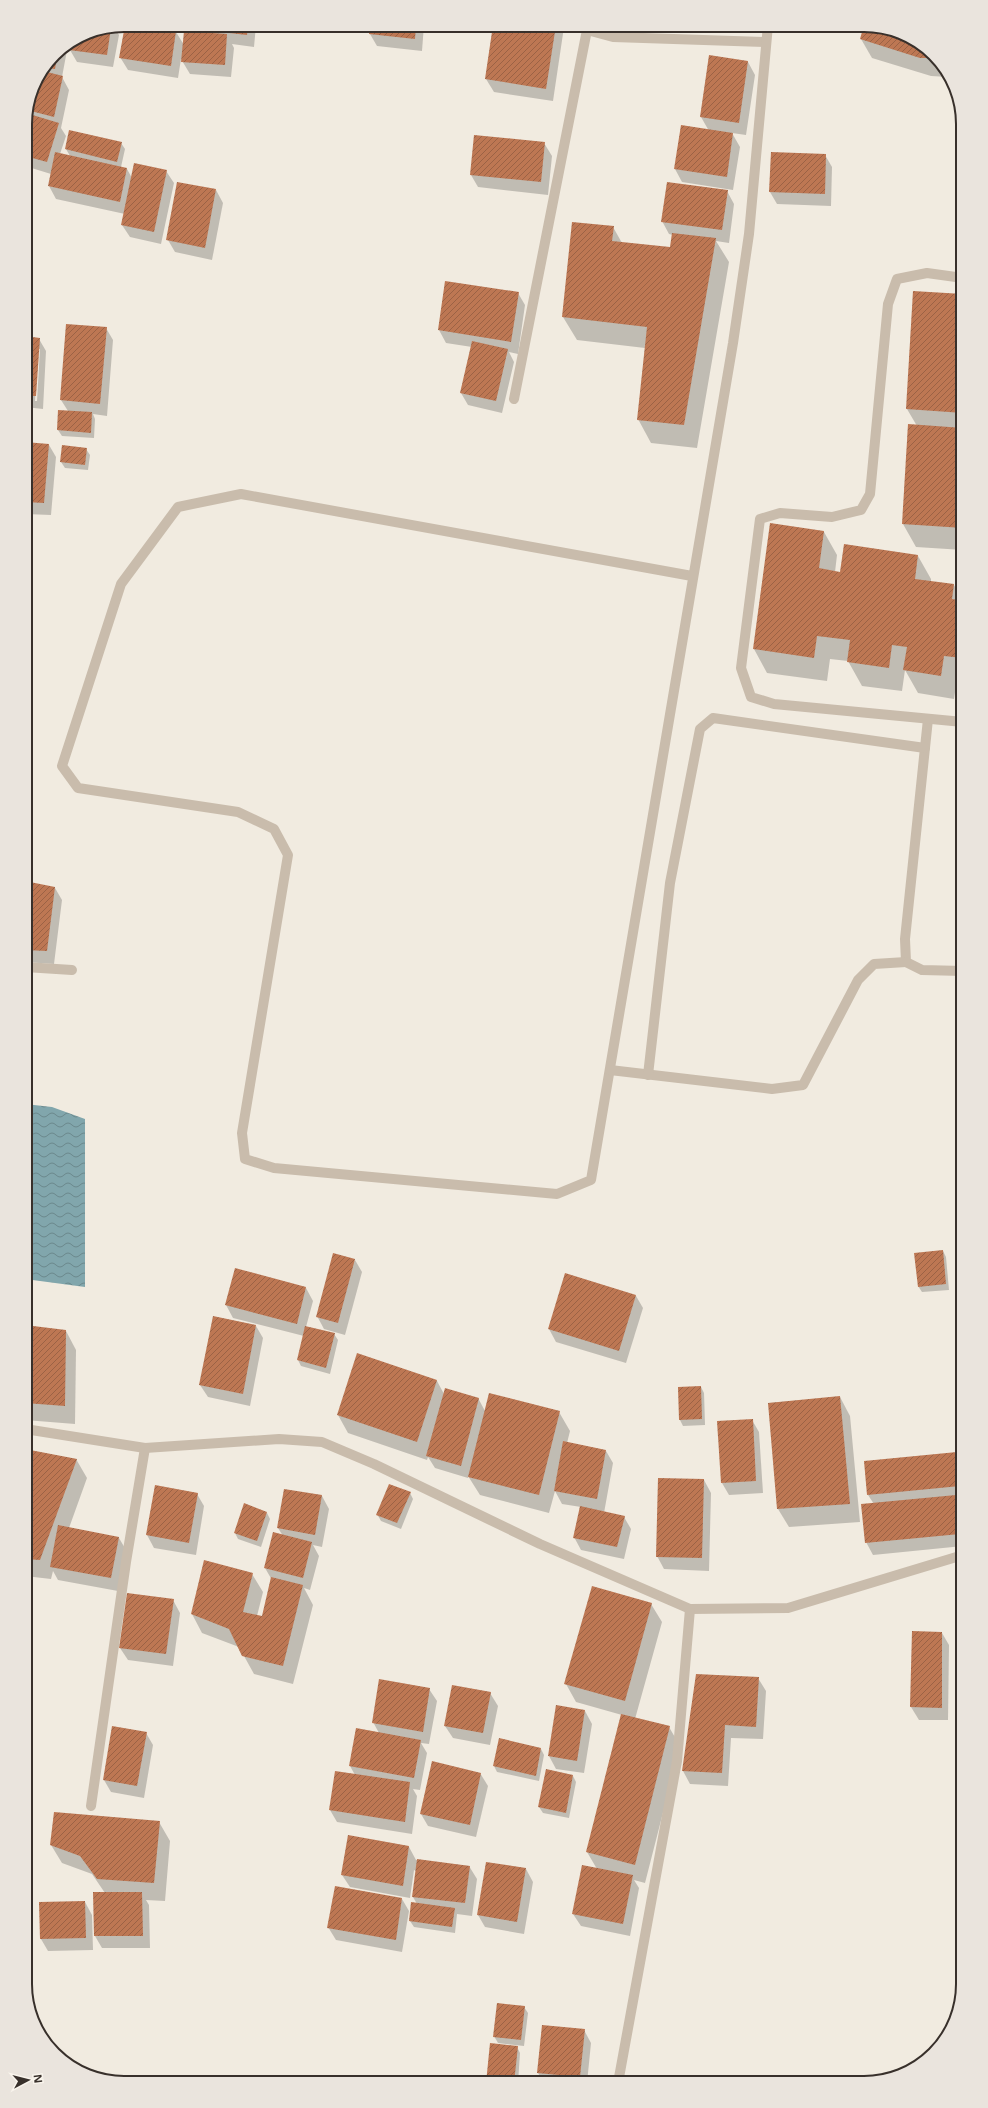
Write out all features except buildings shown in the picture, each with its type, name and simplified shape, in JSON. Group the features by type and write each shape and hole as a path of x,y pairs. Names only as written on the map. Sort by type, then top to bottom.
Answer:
{"street":[{"path":"514,400 584,32"},
{"path":"597,32 613,37 766,42"},
{"path":"692,576 241,494 178,507 121,584 62,766 78,788 238,812 274,829 288,855 242,1133 245,1159 274,1168 557,1194 591,1180 692,576 733,343 749,234 767,32"},
{"path":"956,277 927,273 896,279 888,304 870,494 861,510 832,517 780,513 760,519 741,668 751,697 774,704 956,721"},
{"path":"648,1075 670,883 700,729 713,718 925,748"},
{"path":"906,962 905,939 928,719"},
{"path":"610,1070 772,1089 802,1086 858,980 874,964 906,962 922,970 956,971"},
{"path":"32,967 72,970"},
{"path":"32,1430 146,1448 279,1440 322,1442 374,1464 540,1544 690,1609 788,1608 956,1558"},
{"path":"91,1806 124,1570 146,1448"},
{"path":"619,2076 677,1761 690,1609"}],"water":[{"path":"32,1105 52,1107 85,1119 85,1287 32,1280"}]}
